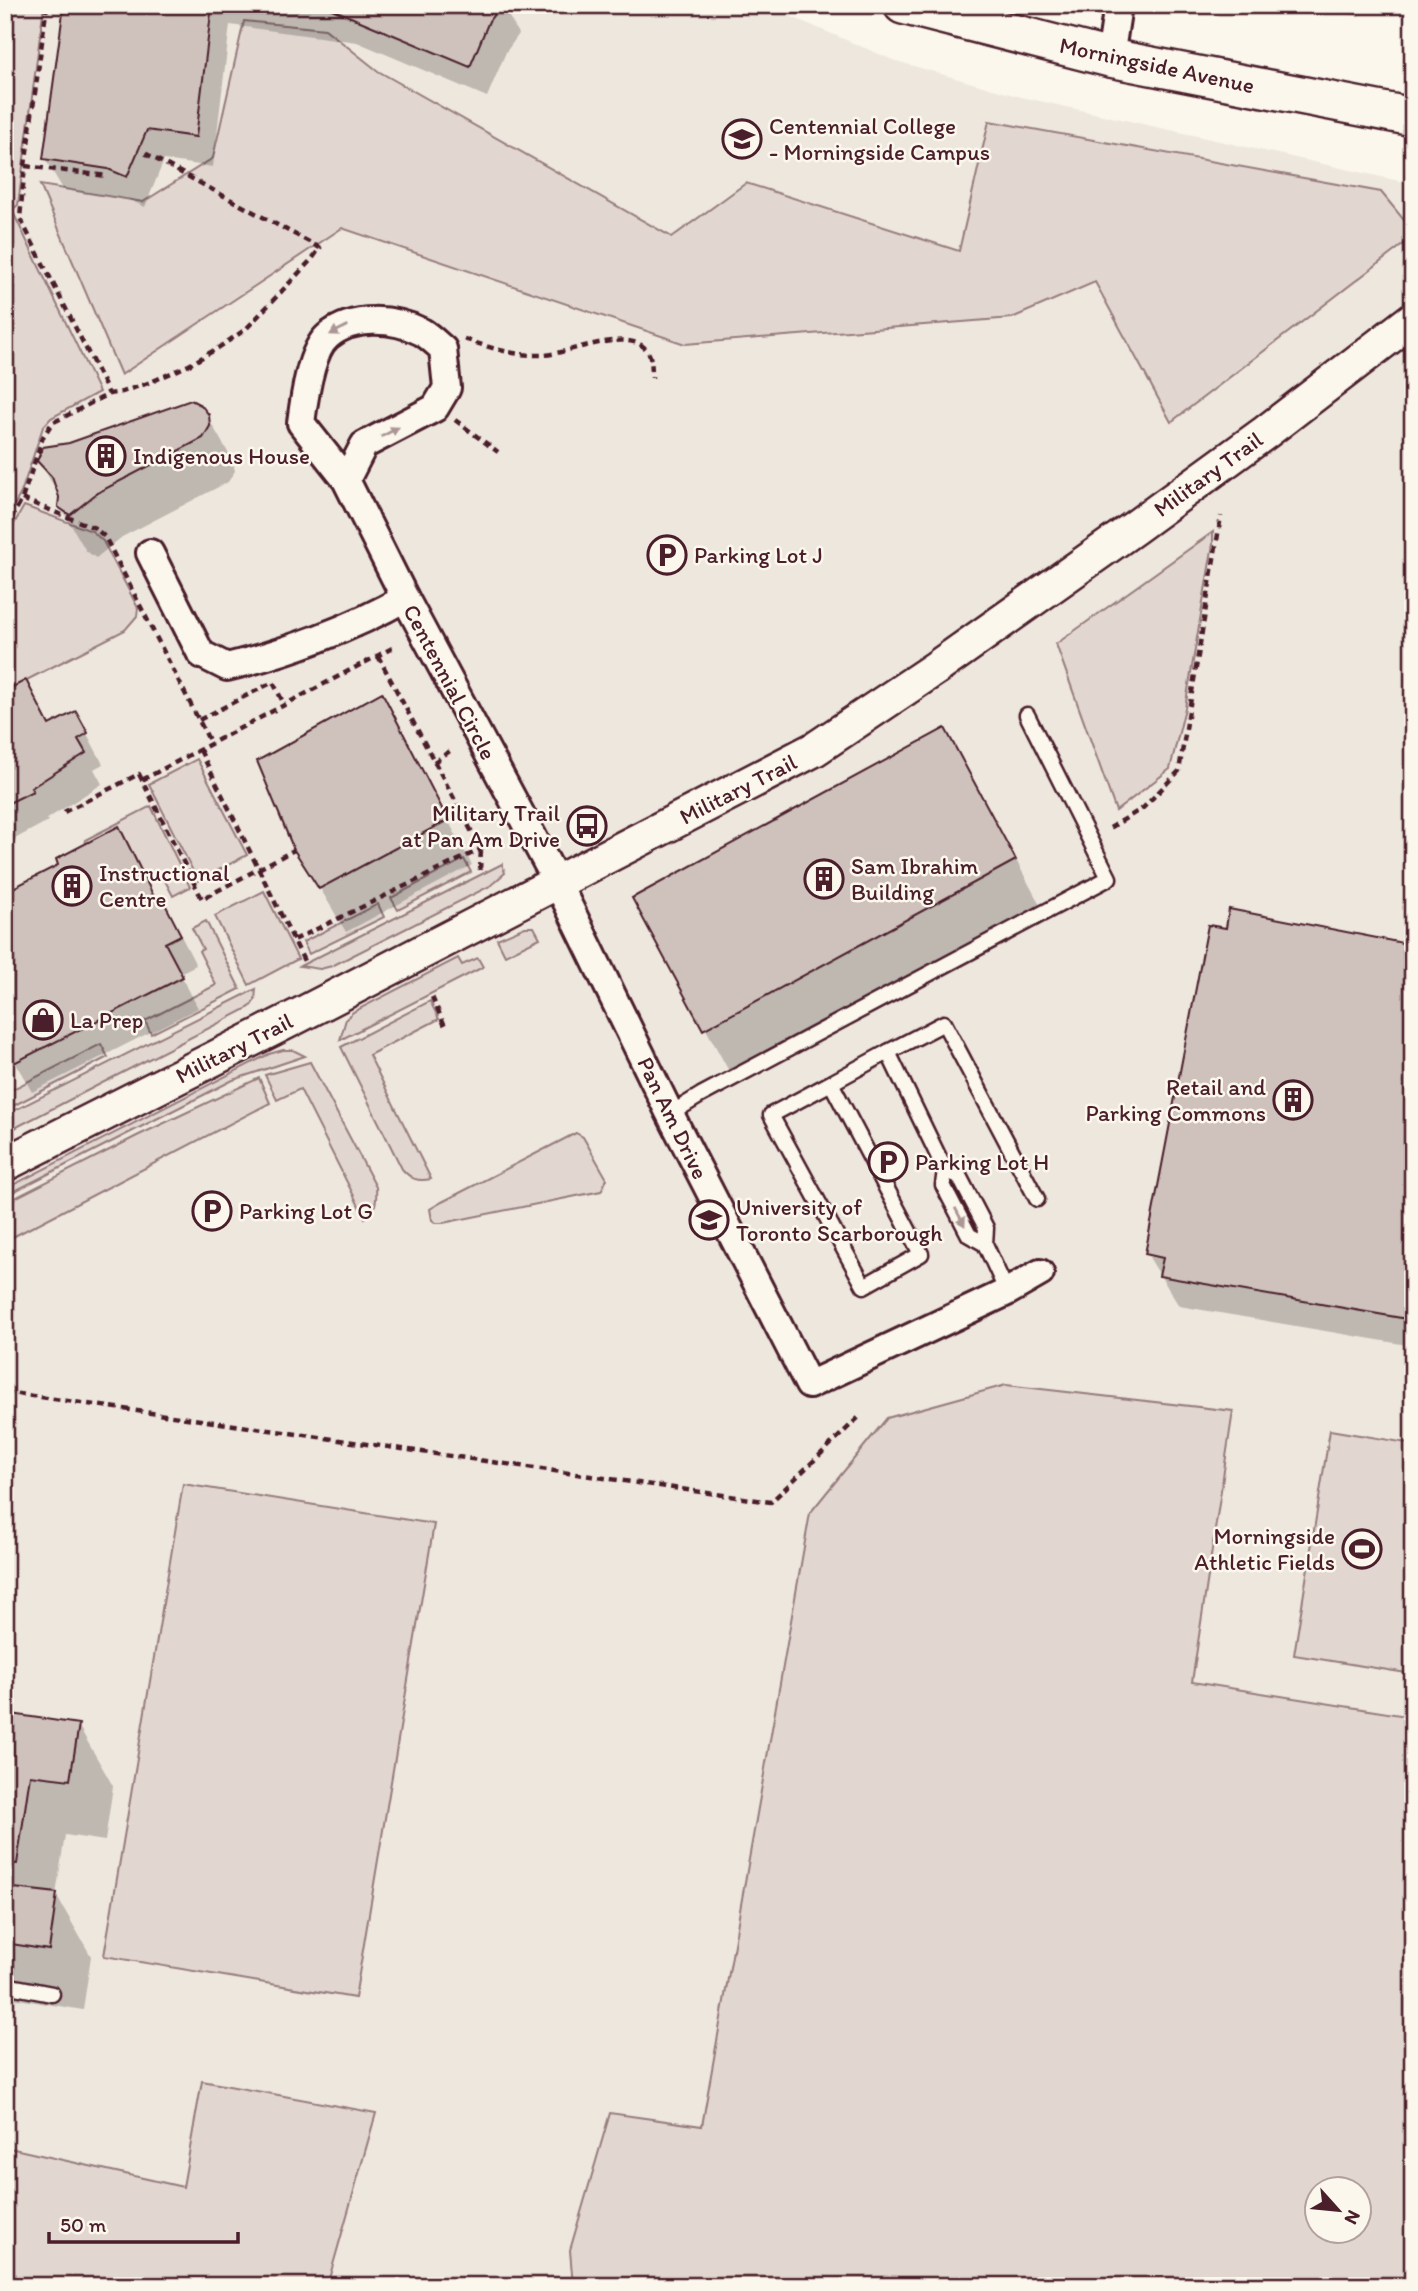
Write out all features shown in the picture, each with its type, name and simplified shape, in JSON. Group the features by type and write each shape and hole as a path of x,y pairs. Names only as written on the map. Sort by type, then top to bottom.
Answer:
{"main road":[{"name":"Morningside Avenue","path":"903,5 1110,58 1413,117"},
{"path":"1371,109 1413,135"}],"street":[{"path":"1110,58 1118,5"},
{"name":"Military Trail","path":"5,1164 815,749 936,668 1134,528 1266,432 1413,319"},
{"name":"Centennial Circle","path":"346,480 364,445 435,408 447,388 443,349 423,332 398,323 358,321 327,336 307,380 302,423 346,480 405,597 558,882"},
{"path":"150,553 201,654 227,667 263,659 378,613 405,597"},
{"name":"Pan Am Drive","path":"558,882 670,1114 809,1385 1007,1292 1040,1273"}],"lane":[{"path":"670,1114 1109,878 1027,715"},
{"path":"831,1083 921,1254 864,1286 771,1115 888,1052 944,1023 1037,1199"},
{"path":"888,1052 945,1170 959,1175 986,1228 985,1244 1007,1292"},
{"path":"5,1985 52,1994"}],"path":[{"path":"47,5 20,218 109,394"},
{"path":"5,530 22,499 43,437 51,423 109,394 151,382 189,365 246,329 320,248 141,151"},
{"path":"25,166 107,176"},
{"path":"463,339 514,355 548,355 583,345 619,341 640,344 650,353 653,378"},
{"path":"454,419 498,452"},
{"path":"22,499 95,528 106,537 211,744"},
{"path":"1110,828 1143,808 1179,771 1222,516"},
{"path":"142,780 396,646"},
{"path":"378,656 481,849 480,870"},
{"path":"199,720 273,682 284,704"},
{"path":"200,750 256,869 304,961"},
{"path":"434,762 450,751"},
{"path":"64,812 139,774 202,899 294,850"},
{"path":"294,940 481,849"},
{"path":"432,996 446,1026"},
{"path":"5,1392 771,1502 859,1417"}],"shaded area":[{"name":"University of Toronto Scarborough","path":"5,5 764,5 893,60 1017,96 1413,184 1413,2286 5,2286"},
{"path":"5,5 44,5 18,205 12,210 99,392 51,418 43,427 21,493 5,522"},
{"path":"244,21 325,29 378,71 672,237 746,183 959,251 989,121 1381,192 1413,231 1413,237 1171,422 1095,282 1012,318 685,344 342,228 121,375 40,185 143,202 213,158"},
{"path":"24,506 92,531 103,541 138,608 137,616 125,630 5,691 5,540"},
{"path":"1213,532 1185,708 1170,769 1116,811 1056,644"},
{"path":"197,759 247,855 198,881 149,784"},
{"path":"151,806 190,887 173,896 161,873 128,890 143,875 119,827 88,848 85,840"},
{"path":"464,859 471,872 398,910 391,898"},
{"path":"502,864 505,873 490,886 332,966 320,969 300,966"},
{"path":"264,891 298,959 249,985 215,916"},
{"path":"378,904 384,917 309,954 303,942"},
{"path":"206,921 240,989 151,1034 145,1021 216,985 199,951 203,949 192,928"},
{"path":"525,927 534,927 540,938 505,955 497,939"},
{"path":"458,958 462,965 478,958 483,967 340,1040 346,1019 353,1012"},
{"path":"256,989 255,1000 250,1007 5,1133 5,1115"},
{"path":"430,1001 439,1019 369,1055 431,1179 418,1180 402,1169 341,1047"},
{"path":"101,1044 108,1057 5,1110 5,1093"},
{"path":"293,1050 305,1056 233,1080 5,1196 5,1189 269,1054"},
{"path":"310,1062 376,1187 375,1205 365,1218 300,1089 277,1100 265,1075"},
{"path":"259,1078 270,1103 5,1241 5,1203"},
{"path":"576,1133 583,1137 607,1179 601,1191 443,1223 432,1220 430,1209"},
{"path":"1006,1385 1233,1411 1192,1682 1413,1717 1413,2286 573,2286 570,2250 610,2113 702,2126 810,1513 887,1418"},
{"name":"Morningside Athletic Fields","path":"1330,1430 1413,1444 1413,1674 1294,1655"},
{"path":"183,1484 434,1524 355,1998 104,1956"},
{"path":"202,2081 376,2113 327,2286 5,2286 5,2147 183,2187"}],"building":[{"path":"64,5 212,5 196,137 147,130 127,177 108,169 43,159"},
{"path":"322,5 501,5 489,21 470,67"},
{"name":"Indigenous House","path":"191,400 201,405 209,415 210,426 203,438 97,493 70,515 58,507 59,497 52,477 37,461 43,447 69,443"},
{"path":"26,680 49,725 76,711 88,733 78,739 86,753 31,788 33,791 5,805 5,691"},
{"path":"382,692 448,820 319,889 294,850 257,761"},
{"name":"Sam Ibrahim Building","path":"945,728 1016,860 703,1030 632,898"},
{"name":"Instructional Centre","path":"119,826 157,903 163,900 181,935 165,943 183,977 14,1063 5,1046 5,892 58,865 56,859"},
{"name":"Retail and Parking Commons","path":"1229,909 1413,945 1413,1320 1159,1276 1163,1258 1145,1254 1208,925 1226,928"},
{"path":"5,1713 79,1724 70,1780 30,1775 17,1864 5,1863"},
{"path":"5,1887 57,1893 49,1950 5,1943"}],"place":[{"name":"Centennial College - Morningside Campus","path":"742,139"},
{"name":"Indigenous House","path":"106,456"},
{"name":"Parking Lot J","path":"667,555"},
{"name":"Military Trail at Pan Am Drive","path":"587,826"},
{"name":"Sam Ibrahim Building","path":"824,879"},
{"name":"Instructional Centre","path":"72,886"},
{"name":"La Prep","path":"43,1020"},
{"name":"Retail and Parking Commons","path":"1293,1100"},
{"name":"Parking Lot H","path":"888,1162"},
{"name":"Parking Lot G","path":"212,1211"},
{"name":"University of Toronto Scarborough","path":"709,1220"},
{"name":"Morningside Athletic Fields","path":"1362,1549"}]}
